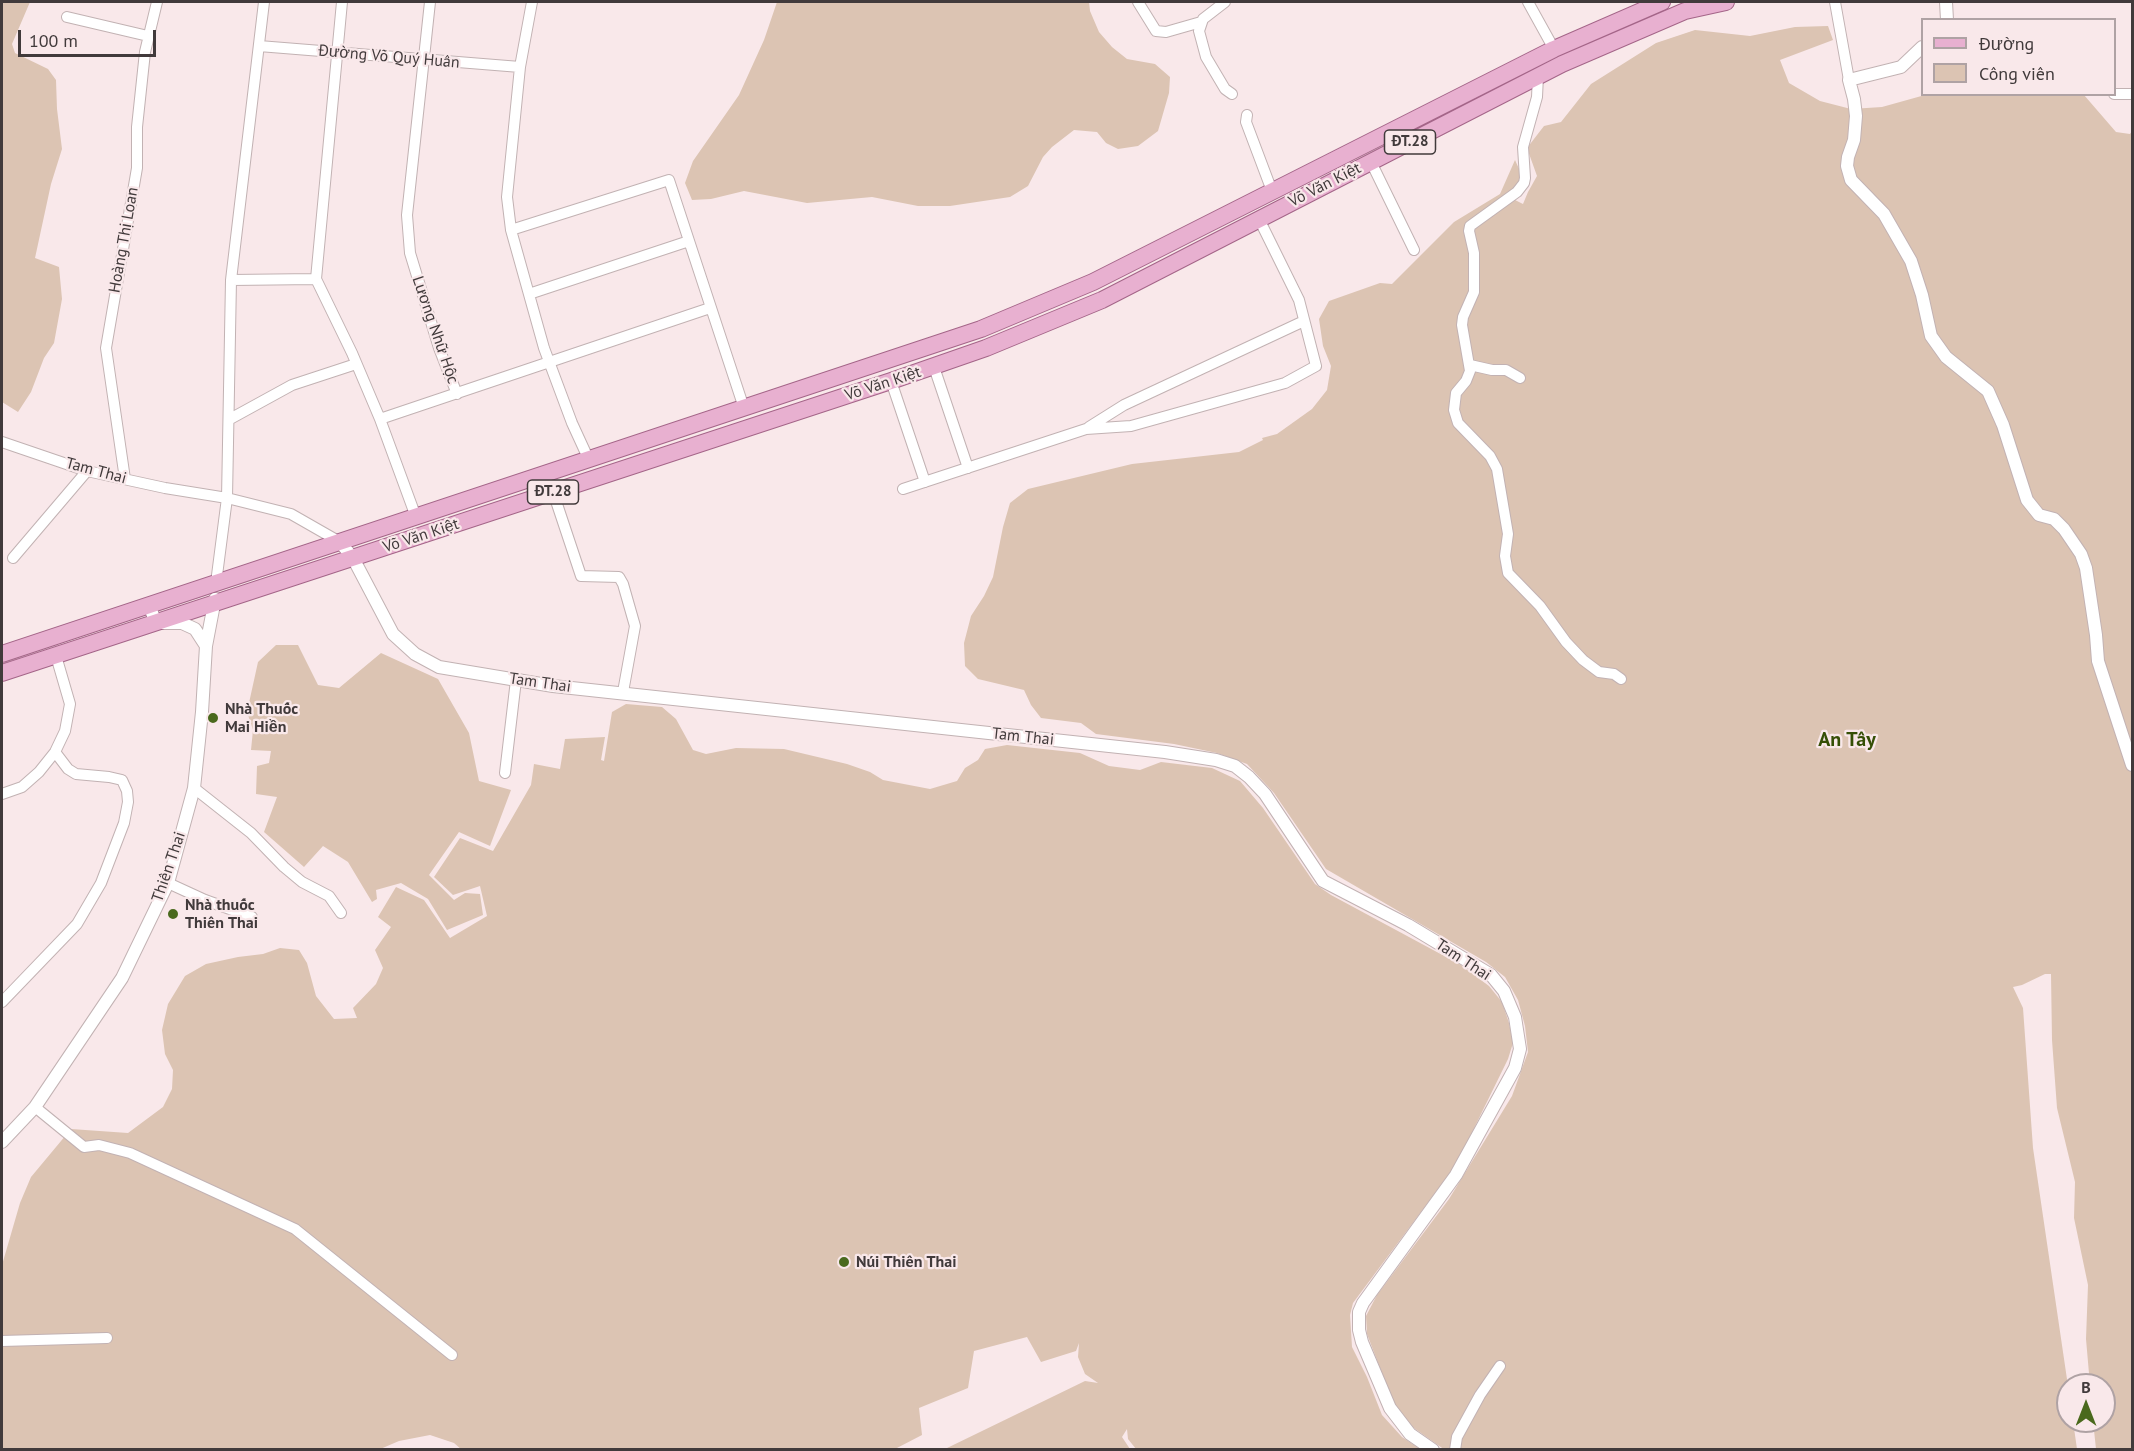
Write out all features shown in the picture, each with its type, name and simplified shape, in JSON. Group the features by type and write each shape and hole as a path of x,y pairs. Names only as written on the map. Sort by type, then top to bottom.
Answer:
{"main road":[{"name":"Võ Văn Kiệt","path":"2,674 934,367 1102,300 1538,76 1685,10 1726,2"},
{"name":"Võ Văn Kiệt","path":"2,654 981,329 1093,282 1554,49 1654,3"},
{"path":"1654,3 1656,23"},
{"path":"1314,170 1323,186"},
{"path":"1093,282 1102,300"}],"street":[{"name":"Hoàng Thị Loan","path":"125,479 106,348 136,168 137,127 148,36 157,2"},
{"path":"216,583 227,498 231,280 264,2"},
{"path":"342,2 316,279 380,418 416,517"},
{"name":"Lương Nhữ Hộc","path":"430,2 408,215 410,254 439,348 457,394 710,308"},
{"path":"532,2 520,67 507,197 511,230 549,362 589,460"},
{"path":"1138,2 1156,31 1166,32 1201,22 1224,2"},
{"path":"1528,2 1554,49"},
{"path":"1835,2 1856,116 1854,140 1847,166 1851,180 1884,214 1911,261 1922,295 1930,336 1946,357 1988,391 2003,425 2027,500 2039,515 2054,519 2064,529 2081,554 2086,568 2098,661 2133,765"},
{"path":"1946,2 1947,18"},
{"path":"67,17 148,36"},
{"path":"1201,22 1199,31 1206,57 1225,88 1232,94"},
{"name":"Đường Võ Quý Huân","path":"259,46 520,67"},
{"path":"1849,80 1901,67 1921,49"},
{"path":"1538,76 1538,98 1522,147 1524,183 1517,192 1470,226 1474,253 1474,292 1462,325 1470,365 1469,375 1456,393 1455,418 1490,456 1497,469 1509,534 1505,556 1508,573 1540,606 1578,655 1599,672 1614,674 1621,679"},
{"path":"2116,94 2133,94"},
{"path":"1247,115 1246,122 1272,191"},
{"path":"1371,162 1414,250"},
{"path":"511,230 669,180 744,408"},
{"path":"1086,429 1131,426 1285,383 1316,366 1299,300 1259,219"},
{"path":"529,294 688,241"},
{"path":"231,280 316,279"},
{"path":"903,489 1086,429 1124,405 1304,321"},
{"path":"230,419 292,385 356,364"},
{"path":"1470,365 1492,370 1506,370 1520,378"},
{"path":"934,367 968,468"},
{"path":"891,381 925,482"},
{"path":"380,418 457,394"},
{"name":"Tam Thai","path":"2,442 87,471 165,488 227,498 291,514 340,542 353,558 393,634 415,654 439,667 553,686 1165,752 1216,760 1235,766 1265,794 1323,881 1408,925 1491,975 1504,991 1515,1017 1520,1049 1515,1068 1456,1175 1363,1303 1359,1312 1362,1342 1390,1408 1410,1434 1433,1449"},
{"path":"14,558 87,471"},
{"path":"553,492 581,576 619,577 623,584 635,626 623,692"},
{"name":"Thiên Thai","path":"2,1141 35,1107 122,978 168,883 194,788 206,646 215,603 216,583"},
{"path":"149,605 156,622 182,623 195,629 206,646"},
{"path":"2,794 22,787 30,781 55,752 65,731 70,704 56,656"},
{"path":"505,773 516,680"},
{"path":"2,1002 77,924 101,883 124,823 128,802 127,791 122,780 76,774 68,769 55,752"},
{"path":"194,788 251,833 302,882 329,896 341,914"},
{"path":"168,883 205,900 252,917"},
{"path":"35,1107 84,1147 99,1145 130,1153 295,1229 452,1355"},
{"path":"2,1341 107,1338"},
{"path":"1455,1449 1457,1437 1480,1395 1500,1366"}],"green space":[{"path":"2,2 30,2 12,44 15,53 48,69 56,80 62,149 51,184 35,258 59,267 62,299 54,343 44,358 31,392 18,412 2,402"},
{"path":"777,2 1089,2 1090,11 1099,32 1112,47 1127,59 1155,64 1170,77 1169,93 1158,131 1138,146 1118,149 1106,143 1097,132 1074,130 1043,157 1028,186 1010,197 950,206 918,206 872,197 807,203 744,191 711,199 692,200 685,183 693,161 739,95 764,40"},
{"path":"1828,26 1833,40 1780,60 1789,83 1820,101 1851,109 1882,107 1921,96 2085,96 2116,132 2130,134 2132,131 2132,1449 2096,1449 2094,1433 2116,1433 2116,1373 2089,1373 2086,1339 2088,1285 2074,1218 2075,1182 2057,1108 2052,1040 2051,974 2045,974 2013,987 2023,1008 2033,1148 2066,1373 2056,1373 2056,1433 2075,1433 2077,1449 1445,1450 1411,1426 1400,1415 1367,1334 1366,1316 1377,1295 1449,1199 1512,1096 1528,1052 1525,1026 1518,1000 1505,977 1486,962 1326,869 1274,793 1247,764 1217,753 1174,744 1096,734 1081,723 1041,718 1031,705 1024,690 978,679 965,666 964,643 971,616 993,577 1010,503 1028,489 1132,464 1239,452 1263,440 1262,438 1277,434 1312,409 1327,390 1331,366 1323,346 1319,319 1329,301 1380,283 1392,284 1454,222 1500,194 1515,160 1520,171 1521,189 1513,199 1523,204 1537,176 1527,148 1544,126 1561,122 1591,84 1656,43 1695,30 1750,36 1795,27"},
{"path":"276,645 298,645 318,685 339,688 381,653 438,679 469,733 479,781 511,790 490,846 459,832 429,875 454,900 465,893 480,894 483,915 447,930 428,899 401,883 376,890 377,899 372,902 348,862 323,846 304,867 264,832 277,797 256,794 257,766 269,763 271,751 251,750 253,730 247,712 258,662"},
{"path":"626,704 662,707 676,719 693,750 706,754 736,748 784,749 847,764 870,772 883,780 930,789 957,781 965,768 978,760 985,749 1007,745 1080,753 1109,766 1140,770 1161,762 1212,768 1240,781 1263,808 1315,884 1331,895 1461,965 1489,986 1502,1002 1509,1023 1513,1043 1508,1059 1456,1165 1353,1303 1350,1315 1352,1347 1382,1415 1402,1437 1420,1449 1136,1449 1128,1439 1127,1429 1122,1437 1130,1449 945,1449 1085,1381 1098,1383 1085,1374 1078,1357 1079,1343 1076,1351 1041,1362 1027,1337 974,1351 968,1388 919,1408 922,1435 895,1449 462,1450 454,1443 430,1435 399,1441 378,1450 3,1450 2,1265 20,1203 31,1177 71,1129 128,1133 163,1107 172,1089 173,1070 165,1054 162,1030 168,1004 185,976 206,964 263,954 280,948 299,950 307,963 316,996 334,1019 357,1018 353,1008 376,984 383,968 375,950 391,927 378,917 396,887 424,900 450,938 487,916 480,886 453,895 434,877 460,838 493,851 531,785 534,764 560,769 565,739 605,737 601,760 604,761 612,712"}],"place":[{"name":"Nhà Thuốc Mai Hiền","path":"213,718"},
{"name":"Nhà thuốc Thiên Thai","path":"173,914"},
{"name":"Núi Thiên Thai","path":"844,1262"}],"district":[{"name":"An Tây","path":"1847,740"}]}
